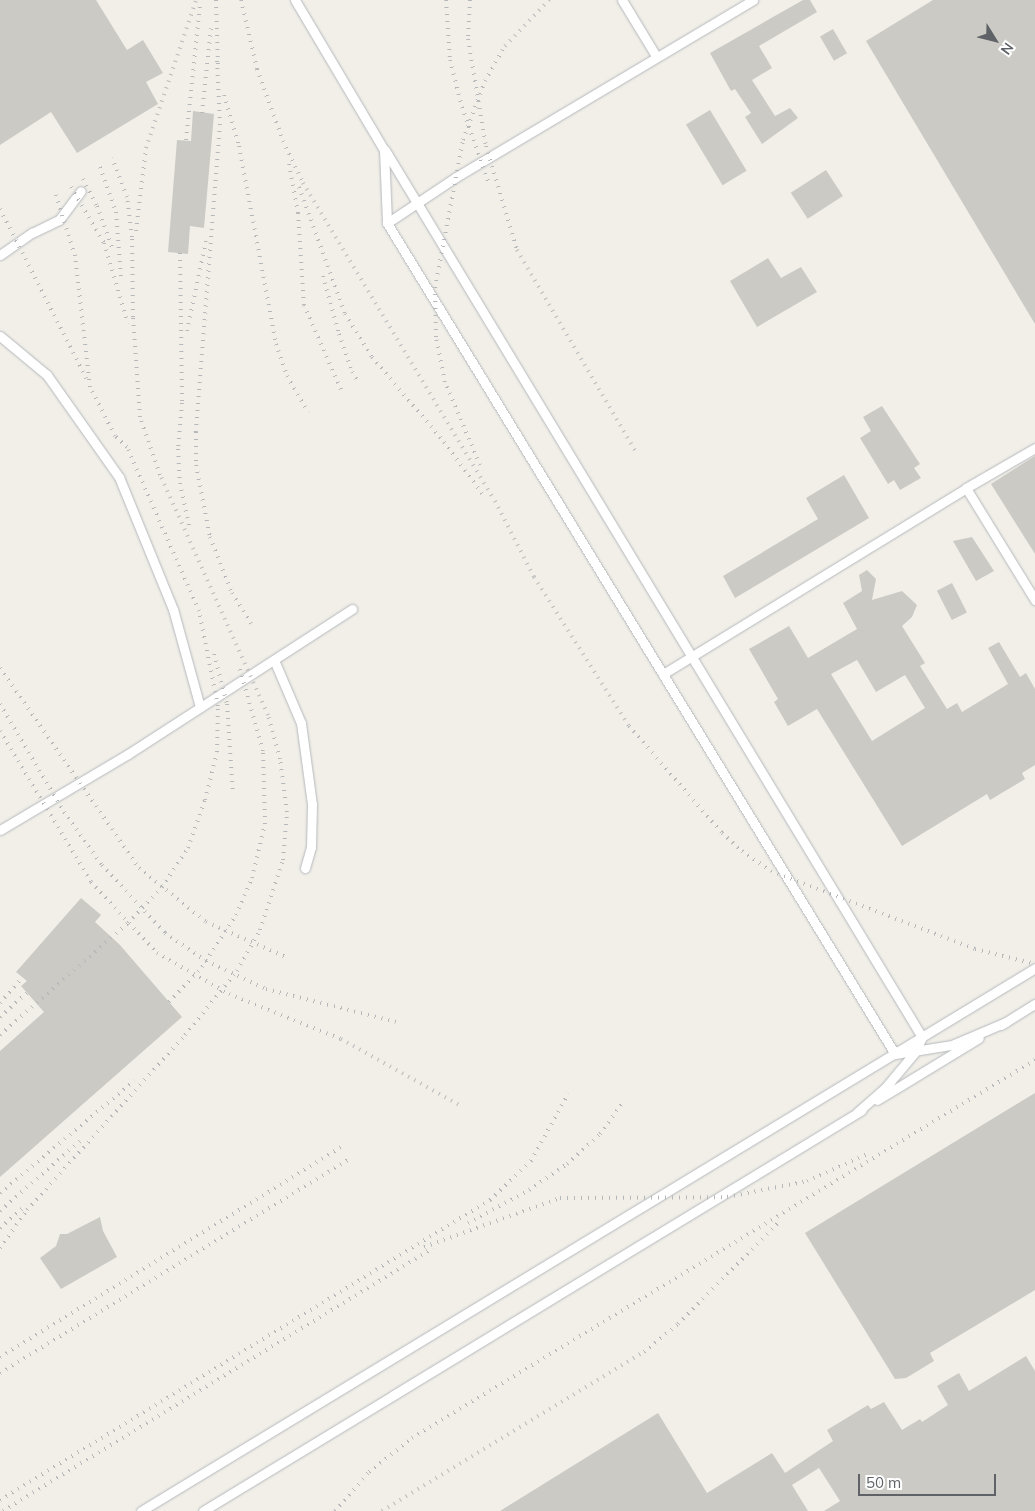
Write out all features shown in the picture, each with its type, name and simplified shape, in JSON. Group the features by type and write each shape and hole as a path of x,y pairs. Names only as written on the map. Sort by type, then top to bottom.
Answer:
{"lane":[{"path":"294,0 922,1037"},
{"path":"622,0 656,56"},
{"path":"387,223 456,177 656,56 753,0"},
{"path":"384,150 387,223 895,1054"},
{"path":"0,255 32,233 59,220 80,191"},
{"path":"0,336 47,375 119,477 173,609 200,707"},
{"path":"663,674 966,488 1035,448"},
{"path":"966,488 1035,600"},
{"path":"0,830 200,707 352,610"},
{"path":"274,660 301,723 312,804 311,847 305,868"},
{"path":"141,1511 1035,968"},
{"path":"203,1511 1035,1004"},
{"path":"895,1054 952,1044 1006,1022"},
{"path":"857,1112 885,1088 916,1051 922,1037"}],"building":[{"path":"0,0 96,0 127,50 143,40 163,73 146,82 158,104 77,153 51,112 0,145"},
{"path":"803,0 810,0 817,12 759,46 772,68 752,80 775,116 790,108 798,118 762,144 745,117 751,113 735,89 731,91 710,53"},
{"path":"933,0 1035,0 1035,324 866,41"},
{"path":"833,29 847,53 834,61 820,36"},
{"path":"710,110 747,171 723,185 686,124"},
{"path":"193,111 214,114 204,228 190,226 188,254 168,252 177,140 191,141"},
{"path":"826,170 843,196 808,219 791,193"},
{"path":"768,258 781,278 801,267 817,292 757,327 730,281"},
{"path":"882,406 920,464 914,468 921,478 900,490 894,480 888,484 860,438 871,431 863,417"},
{"path":"1035,456 1035,554 991,484"},
{"path":"844,475 869,518 735,598 723,576 818,519 806,498"},
{"path":"972,537 994,571 976,581 953,541"},
{"path":"867,570 876,579 872,600 902,591 917,605 912,617 902,626 925,663 920,666 947,709 957,703 962,712 1008,684 988,648 999,642 1020,677 1026,673 1035,689 1035,765 1022,773 1025,779 990,800 987,794 902,846 817,709 788,726 774,702 778,699 749,649 789,626 808,658 857,629 843,603 862,591 859,575","holes":["857,660 876,692 905,675 925,708 872,741 831,674"]},
{"path":"952,583 967,612 952,620 937,591"},
{"path":"81,898 101,915 95,922 120,945 182,1017 0,1177 0,1051 44,1012 21,986 27,981 16,972"},
{"path":"1035,1093 1035,1290 930,1353 934,1361 906,1378 895,1379 805,1233"},
{"path":"100,1217 103,1231 117,1257 61,1289 40,1258 56,1246 60,1234 67,1234"},
{"path":"1026,1356 1035,1371 1035,1511 824,1511 840,1501 819,1468 792,1485 808,1511 500,1511 658,1413 707,1493 772,1453 785,1473 833,1441 827,1430 868,1405 871,1409 884,1402 902,1430 920,1419 922,1422 948,1405 937,1386 959,1373 969,1391"}],"railway":[{"path":"136,231 146,148 196,0"},
{"path":"216,0 218,68"},
{"path":"241,0 257,69 283,141 303,183 495,501 534,577 629,726 722,833 742,851 771,871 975,949 1035,964"},
{"path":"446,0 450,60 462,107 489,184"},
{"path":"470,0 468,39 486,146 517,250 637,454"},
{"path":"480,465 445,382 436,337 435,288 463,140 485,81 505,46 549,0"},
{"path":"186,140 200,5"},
{"path":"202,113 211,28"},
{"path":"217,61 220,124 196,432 196,465 210,537 232,593 251,623"},
{"path":"224,95 239,146 276,344 287,376 308,412"},
{"path":"0,1248 27,1210 185,1035 237,971 260,930 283,860 287,812 280,759 268,715 160,475 140,417 133,317 132,237 127,197 112,158"},
{"path":"289,164 298,213 304,305 342,392"},
{"path":"100,167 116,212 121,277"},
{"path":"83,179 97,206 113,250"},
{"path":"71,187 104,243 128,324"},
{"path":"299,187 345,314 372,357 444,442 484,496"},
{"path":"0,1035 128,923 162,887 188,848 205,800 217,752 218,706 199,611 127,447 115,436 90,387 75,256 56,195"},
{"path":"0,209 86,378"},
{"path":"187,331 206,241"},
{"path":"180,253 182,403 178,449 180,483 190,531"},
{"path":"323,276 339,334 352,372 359,383"},
{"path":"214,654 227,704 233,794"},
{"path":"169,1002 202,967 236,915 252,878 265,824 263,751 239,666"},
{"path":"0,668 139,868 206,922 288,958"},
{"path":"0,704 64,812 102,865 165,933 206,961 266,989 396,1022"},
{"path":"0,731 91,882 157,953 229,994 341,1039 459,1105"},
{"path":"0,1003 23,977"},
{"path":"0,1017 27,993"},
{"path":"335,1511 369,1472 412,1438 1035,1060"},
{"path":"0,1193 134,1081"},
{"path":"0,1500 490,1200 531,1161 568,1094"},
{"path":"468,1223 529,1190 567,1164 600,1134 623,1102"},
{"path":"0,1211 81,1140"},
{"path":"0,1357 345,1145"},
{"path":"424,1247 560,1198 727,1197 807,1181 870,1153"},
{"path":"0,1373 351,1158"},
{"path":"0,1228 26,1205"},
{"path":"382,1511 644,1352 678,1324 781,1220"},
{"path":"3,1511 433,1248"}]}
